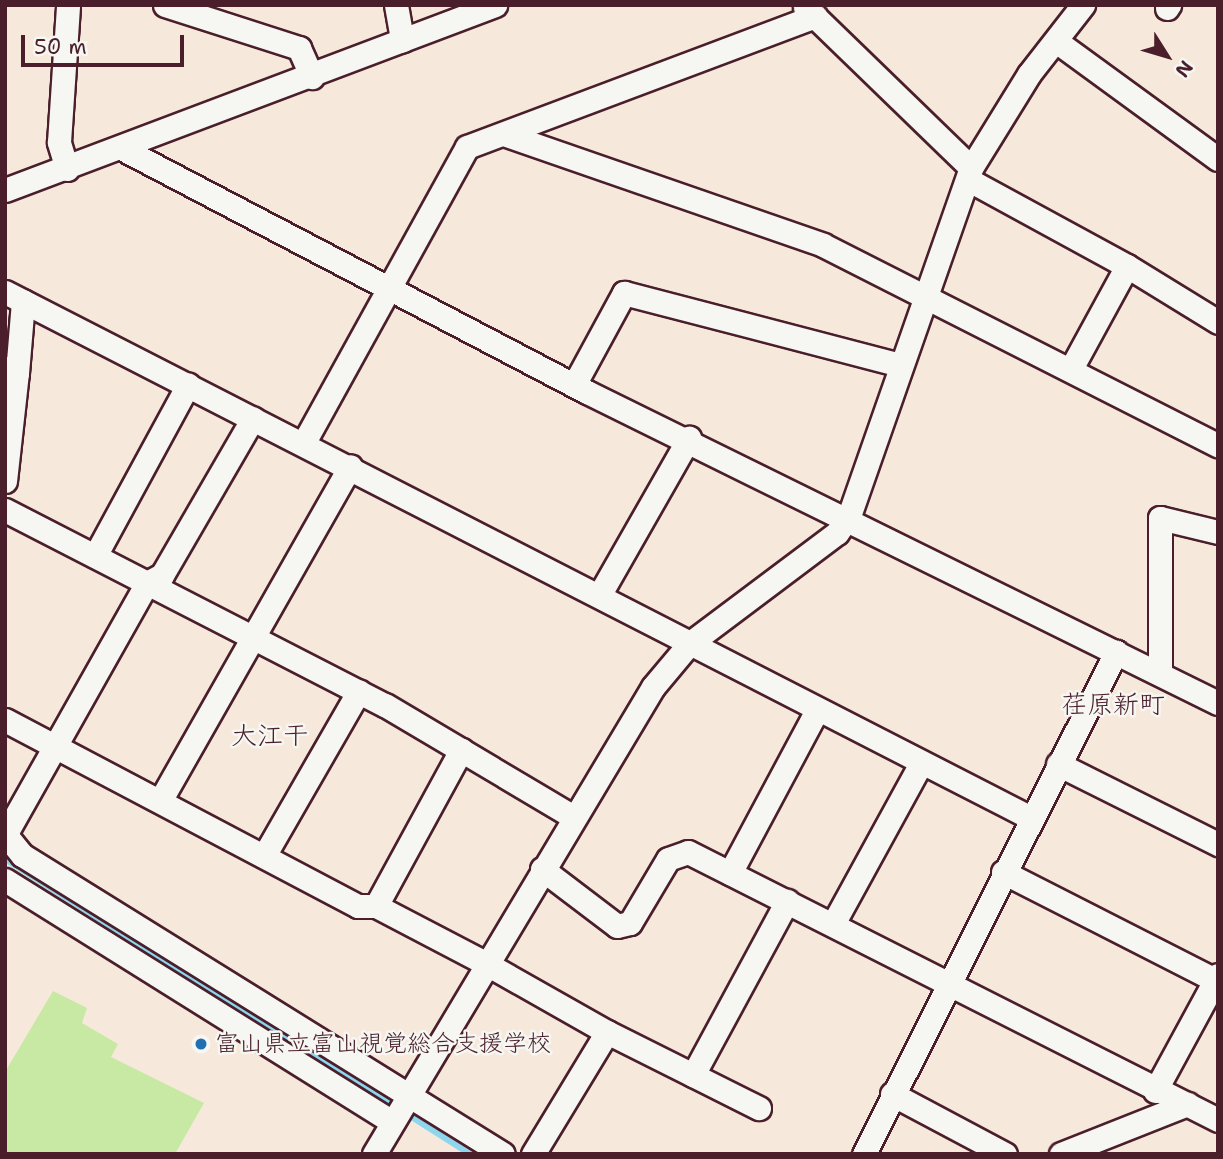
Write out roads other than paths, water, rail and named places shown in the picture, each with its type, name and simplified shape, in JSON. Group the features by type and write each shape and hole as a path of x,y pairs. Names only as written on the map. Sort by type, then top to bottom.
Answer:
{"street":[{"path":"67,169 60,142 68,5"},
{"path":"164,5 299,48 312,77"},
{"path":"396,5 401,40"},
{"path":"5,190 312,77 495,5"},
{"path":"374,1154 485,962 653,687 689,644 837,533 849,516 970,174 1056,41 1083,5"},
{"path":"303,444 467,147 509,136 809,10 970,174 1218,323"},
{"path":"1056,41 1218,159"},
{"path":"509,136 552,155 728,207 926,294 1072,367 1218,445"},
{"path":"121,148 574,385 849,516 1116,652 1160,671 1218,703"},
{"path":"1072,367 1127,266"},
{"path":"574,385 624,293 901,365"},
{"path":"5,481 14,297 600,594 689,644 1031,818"},
{"path":"96,556 188,385"},
{"path":"253,418 162,575 147,583 6,835 22,855 503,1154"},
{"path":"600,594 689,438"},
{"path":"160,801 350,466"},
{"path":"5,510 359,691 574,817"},
{"path":"1160,671 1160,518 1218,532"},
{"path":"864,1154 946,981 1116,652"},
{"path":"264,856 359,691"},
{"path":"730,873 817,710"},
{"path":"5,720 358,906 376,906 485,962 607,1032 759,1108"},
{"path":"376,906 461,750"},
{"path":"833,924 921,763"},
{"path":"1058,764 1218,844"},
{"path":"542,869 617,926 630,923 668,859 688,852 946,981 1155,1091 1218,1120"},
{"path":"1003,872 1216,977 1155,1091"},
{"path":"5,880 392,1122"},
{"path":"693,1075 787,901"},
{"path":"533,1154 607,1032"},
{"path":"892,1094 1005,1154"},
{"path":"1061,1154 1187,1104"}],"waterway":[{"path":"5,859 470,1154"}],"place":[{"name":"富山県立富山視覚総合支援学校","path":"201,1044"}],"district":[{"name":"荏原新町","path":"1113,704"},
{"name":"大江干","path":"270,735"}]}
